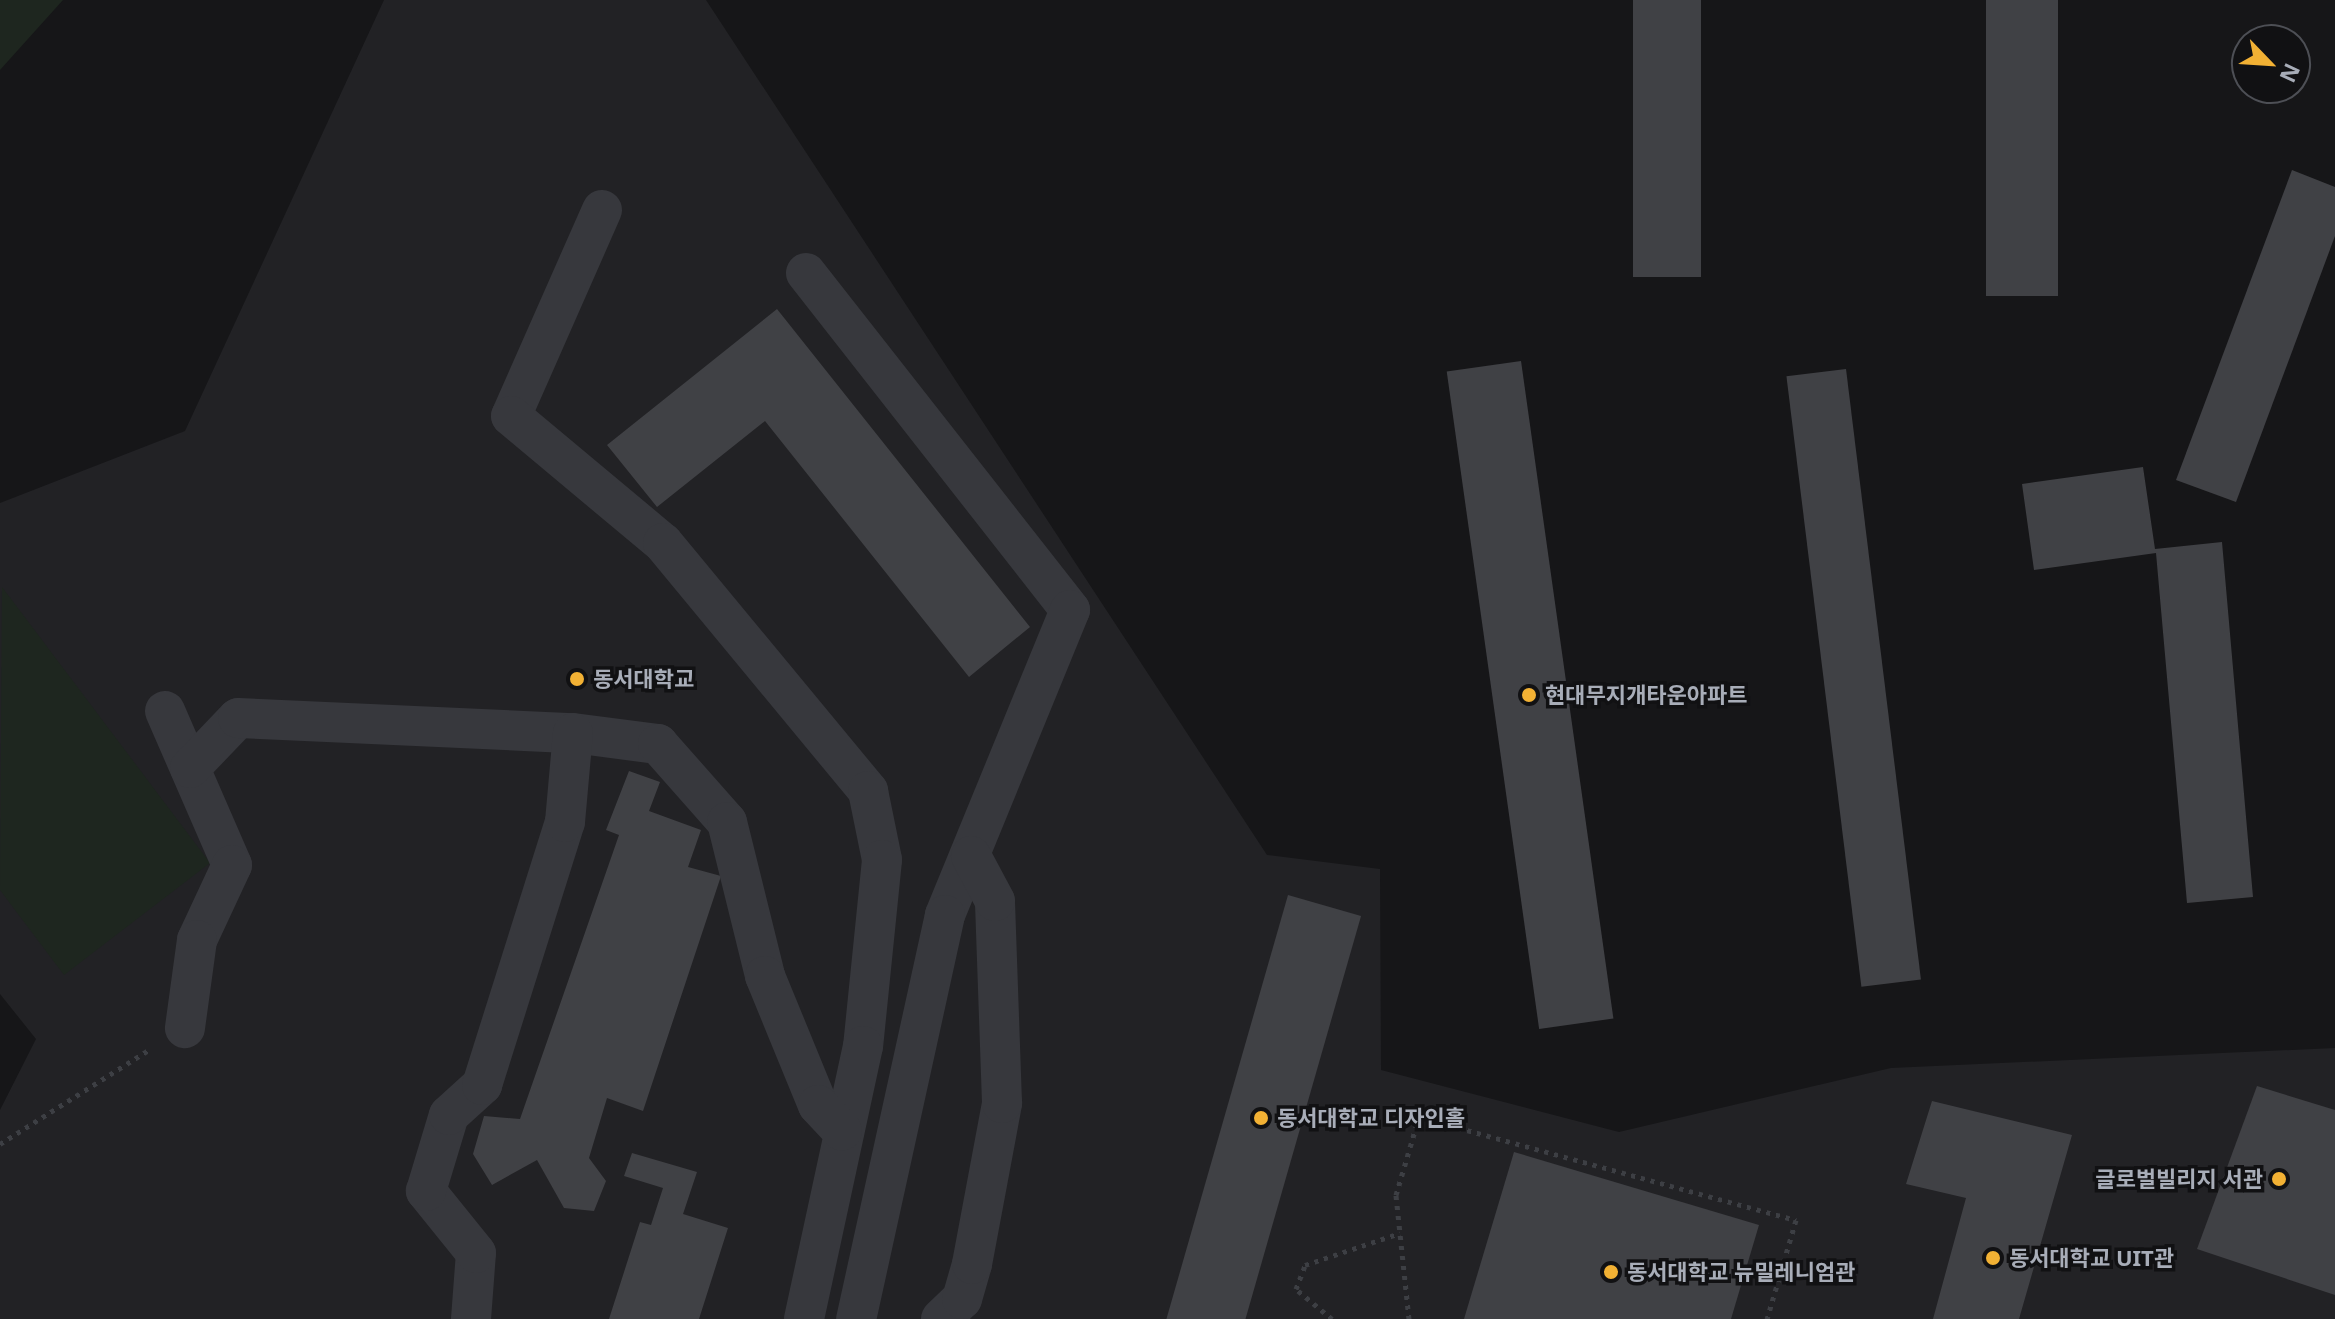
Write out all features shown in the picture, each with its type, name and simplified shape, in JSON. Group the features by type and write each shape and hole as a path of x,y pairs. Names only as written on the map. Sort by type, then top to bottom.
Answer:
{"lane":[{"path":"602,210 511,416 663,543 868,791 882,860 863,1046 842,1131 804,1319"},
{"path":"806,273 1070,610 945,915 911,1056 856,1319"},
{"path":"165,711 232,865 197,940 185,1028"},
{"path":"190,768 238,718 573,733 658,744 727,822 765,976 818,1105 842,1131"},
{"path":"471,1319 476,1253 426,1191 449,1115 482,1085 565,822 573,733"},
{"path":"941,1319 962,1299 972,1264 1002,1103 995,901 971,856"},
{"path":"863,1046 911,1056"}],"path":[{"path":"0,1144 185,1028"},
{"path":"1409,1319 1396,1195 1419,1117 1796,1220 1767,1319"},
{"path":"1332,1319 1296,1289 1305,1265 1400,1233"}],"shaded area":[{"path":"0,0 63,0 0,70"},
{"name":"동서대학교","path":"384,0 706,0 1267,855 1380,869 1381,1070 1619,1132 1891,1068 2335,1048 2335,1319 0,1319 0,1110 36,1039 0,994 0,503 185,431"},
{"path":"2,587 210,863 64,975 0,890"}],"building":[{"path":"1633,0 1701,0 1701,277 1633,277"},
{"path":"1986,0 2058,0 2058,296 1986,296"},
{"path":"2292,170 2335,187 2335,236 2236,502 2176,480"},
{"path":"777,309 1030,627 969,677 765,421 657,507 607,445"},
{"name":"현대무지개타운아파트","path":"1521,361 1613,1019 1539,1029 1447,371"},
{"path":"1846,369 1921,979 1861,987 1786,376"},
{"path":"2143,467 2155,549 2222,542 2253,897 2187,903 2156,553 2034,570 2022,484"},
{"path":"629,771 660,782 649,811 701,830 688,867 721,876 643,1111 607,1098 589,1158 606,1181 594,1211 564,1208 537,1160 492,1185 473,1154 484,1116 520,1119 619,835 606,830"},
{"name":"동서대학교 디자인홀","path":"1288,895 1361,916 1245,1319 1166,1319"},
{"name":"글로벌빌리지 서관","path":"2257,1086 2335,1110 2335,1295 2197,1249"},
{"name":"동서대학교 UIT관","path":"1932,1101 2072,1135 2019,1319 1933,1319 1966,1198 1906,1184"},
{"name":"동서대학교 뉴밀레니엄관","path":"1514,1152 1759,1225 1731,1319 1464,1319"},
{"path":"632,1153 697,1172 683,1214 728,1228 699,1319 609,1319 640,1222 651,1225 663,1188 624,1176"}],"place":[{"name":"동서대학교","path":"577,679"},
{"name":"현대무지개타운아파트","path":"1529,695"},
{"name":"동서대학교 디자인홀","path":"1261,1118"},
{"name":"글로벌빌리지 서관","path":"2279,1179"},
{"name":"동서대학교 UIT관","path":"1993,1258"},
{"name":"동서대학교 뉴밀레니엄관","path":"1611,1272"}]}
